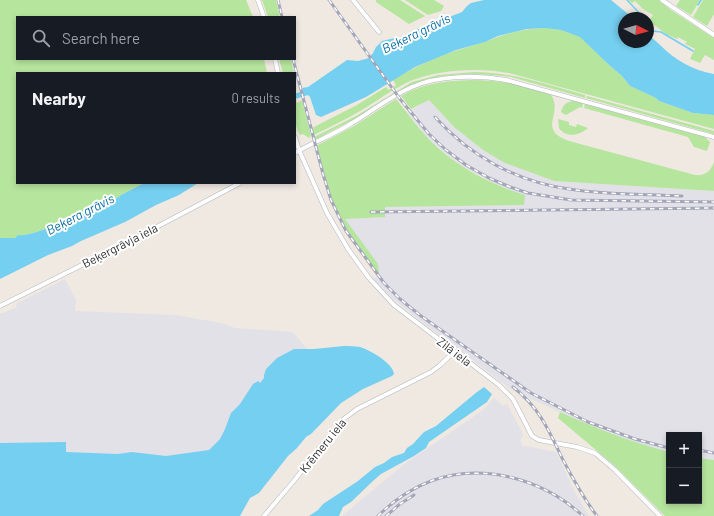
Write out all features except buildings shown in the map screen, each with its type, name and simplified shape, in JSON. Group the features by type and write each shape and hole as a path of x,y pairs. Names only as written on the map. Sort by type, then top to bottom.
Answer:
{"street":[{"path":"258,0 264,16"},
{"path":"353,0 379,32"},
{"path":"662,0 714,35"},
{"path":"275,60 278,72"},
{"path":"297,152 351,124 413,86 432,80 453,78 486,77 506,80 714,137"},
{"name":"Zilā iela","path":"297,152 334,225 359,266 394,305 499,385 513,399 532,436 539,440 577,446 595,453 615,470 660,516"},
{"name":"Beķergrāvja iela","path":"0,306 130,241 238,184"},
{"name":"Krēmeru iela","path":"264,516 293,482 332,431 345,418 356,409 431,372 454,352"}],"shaded area":[{"path":"429,100 454,127 483,150 521,169 554,181 714,191 714,460 702,458 702,432 666,432 666,451 638,444 579,421 512,390 393,299 374,279 379,275 345,219 384,217 385,207 524,205 524,195 504,188 465,168 438,148 424,134 407,112"},
{"path":"65,279 76,300 75,311 176,315 221,323 235,328 293,332 307,349 223,495 0,499 0,313 17,307 16,304"},
{"path":"494,398 503,406 507,404 522,432 523,436 520,440 523,447 526,446 556,452 575,492 589,516 342,516 403,465 483,410"}],"green space":[{"path":"0,0 246,0 253,16 16,16 16,60 264,60 267,72 16,72 16,184 142,184 113,200 48,228 24,235 18,235 15,238 0,238"},
{"path":"262,0 276,0 280,16 268,16"},
{"path":"376,0 400,0 425,16 409,24 376,2"},
{"path":"405,0 434,0 444,6 441,11 428,15"},
{"path":"628,0 659,0 671,10 714,38 714,60 705,55 700,63 690,59 695,49 685,44 687,42 678,37 677,39 666,34 654,25 654,12 648,12 635,1 632,3"},
{"path":"680,0 700,0 691,15 676,6"},
{"path":"703,0 714,0 714,14 707,26 693,17"},
{"path":"544,28 561,30 581,37 622,76 630,86 656,98 659,101 693,113 714,115 714,129 513,74 488,70 461,70 434,74 410,81 354,114 314,135 312,128 357,105 386,87 389,90 396,85 393,80 424,63 507,34 528,29"},
{"path":"279,60 291,60 294,72 283,72"},
{"path":"474,72 502,74 530,80 585,95 585,98 511,77 476,74 441,76 410,85 402,89 353,120 315,140 314,137 356,116 412,82 438,75"},
{"path":"471,80 523,85 551,95 555,109 552,126 554,131 559,136 569,141 695,175 702,175 707,172 714,162 714,191 554,181 505,163 483,150 454,127 429,100 411,109 401,96 426,85"},
{"path":"587,96 714,131 714,134 586,98"},
{"path":"396,99 416,125 438,148 448,156 468,170 490,182 525,195 524,205 385,207 385,217 345,219 378,264 379,276 354,242 341,220 328,189 316,146 354,126"},
{"path":"296,100 297,103 302,100 311,136 309,138 303,134 300,135 296,126"},
{"path":"573,101 583,103 582,108 580,107 566,115 561,112 565,104"},
{"path":"585,104 705,137 710,142 707,151 694,147 688,137 584,108"},
{"path":"558,119 569,122 569,125 576,127 577,124 588,128 581,133 569,135 559,128"},
{"path":"560,412 613,434 666,451 666,504 702,504 702,458 714,460 714,516 665,516 615,466 558,418"}],"water":[{"path":"484,0 611,0 626,12 618,12 618,48 654,48 654,40 684,64 698,70 714,74 714,115 693,113 659,101 656,98 630,86 622,76 580,37 561,30 544,28 527,29 498,36 485,42 456,50 415,67 366,97 321,117 316,115 310,97 308,95 304,95 302,88 308,87 347,60 358,61 369,58 382,41 403,36 416,29 462,12 471,3"},
{"path":"142,184 196,184 179,195 156,205 125,222 48,255 0,279 0,238 15,238 18,235 40,231 79,214 83,214"},
{"path":"344,346 360,347 375,354 390,366 394,374 363,389 341,403 288,456 259,493 250,498 240,516 0,516 0,443 66,442 66,452 118,454 132,452 166,456 209,450 220,439 231,413 240,404 253,384 258,381 260,383 264,378 266,369 277,358 294,349"},
{"path":"484,387 492,394 487,402 429,442 426,448 381,474 351,502 343,507 339,516 309,516 318,510 323,504 358,481 375,467 392,457 404,453 407,448 424,432 436,426"}],"waterway":[{"path":"627,0 638,12"},
{"path":"698,5 701,0"},
{"path":"654,31 661,32 693,51"},
{"name":"Beķera grāvis","path":"296,96 309,92"}],"railway":[{"path":"278,0 282,16"},
{"path":"329,0 400,99 429,134 446,150 466,165 489,178 528,193 571,200 714,202"},
{"path":"293,60 331,200 346,231 384,283 400,299 421,316 531,393 588,422 635,439 666,447"},
{"path":"435,117 463,144 479,155 496,165 531,180 583,191 682,196"},
{"path":"371,212 714,208"},
{"path":"513,387 530,403 543,420 575,482 597,516"},
{"path":"702,451 714,453"},
{"path":"378,516 402,496 423,484 451,476 471,473 491,474 512,478 531,484 550,492 583,516"},
{"path":"386,516 414,495"}]}
